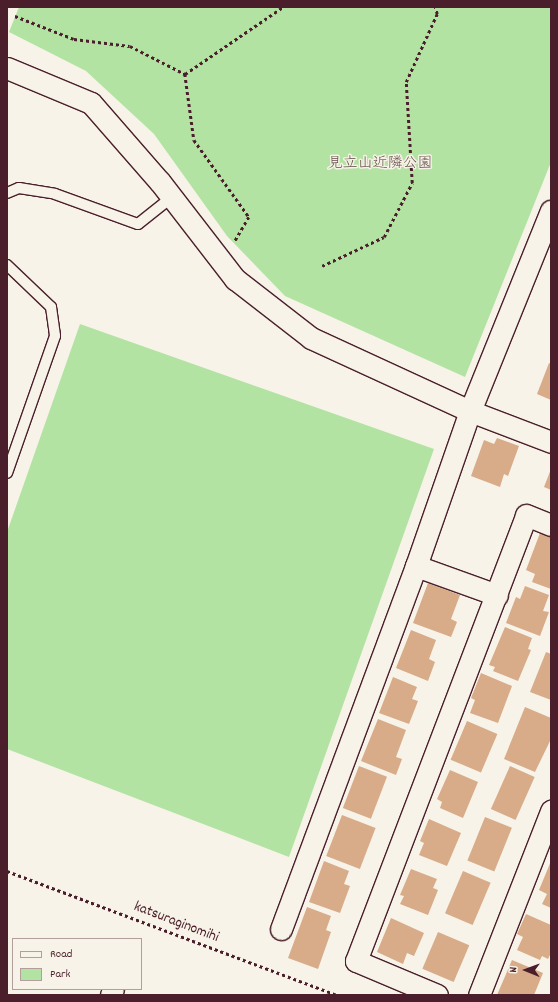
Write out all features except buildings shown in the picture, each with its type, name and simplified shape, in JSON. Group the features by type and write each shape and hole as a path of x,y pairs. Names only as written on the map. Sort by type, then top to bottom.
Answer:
{"street":[{"path":"7,68 91,103 172,197 235,279 312,338 470,411 551,442"},
{"path":"281,929 416,566 470,411 551,211"},
{"path":"437,995 356,961 497,595 526,515 551,525"},
{"path":"416,566 497,595"},
{"path":"479,995 551,811"}],"lane":[{"path":"7,193 19,188 55,194 138,224 172,197"},
{"path":"7,264 51,307 55,336 7,473"}],"path":[{"path":"185,74 283,7"},
{"path":"322,266 384,237 412,183 406,82 437,14 435,7"},
{"path":"15,16 74,39 130,46 185,74"},
{"path":"185,74 194,140 249,217 233,243"},
{"name":"katsuraginomihi","path":"7,871 337,995"}],"green space":[{"name":"見立山近隣公園","path":"19,7 551,7 551,162 465,377 285,296 227,236 154,134 86,71 9,32"},
{"path":"80,324 434,449 289,857 7,749 7,532"}]}
